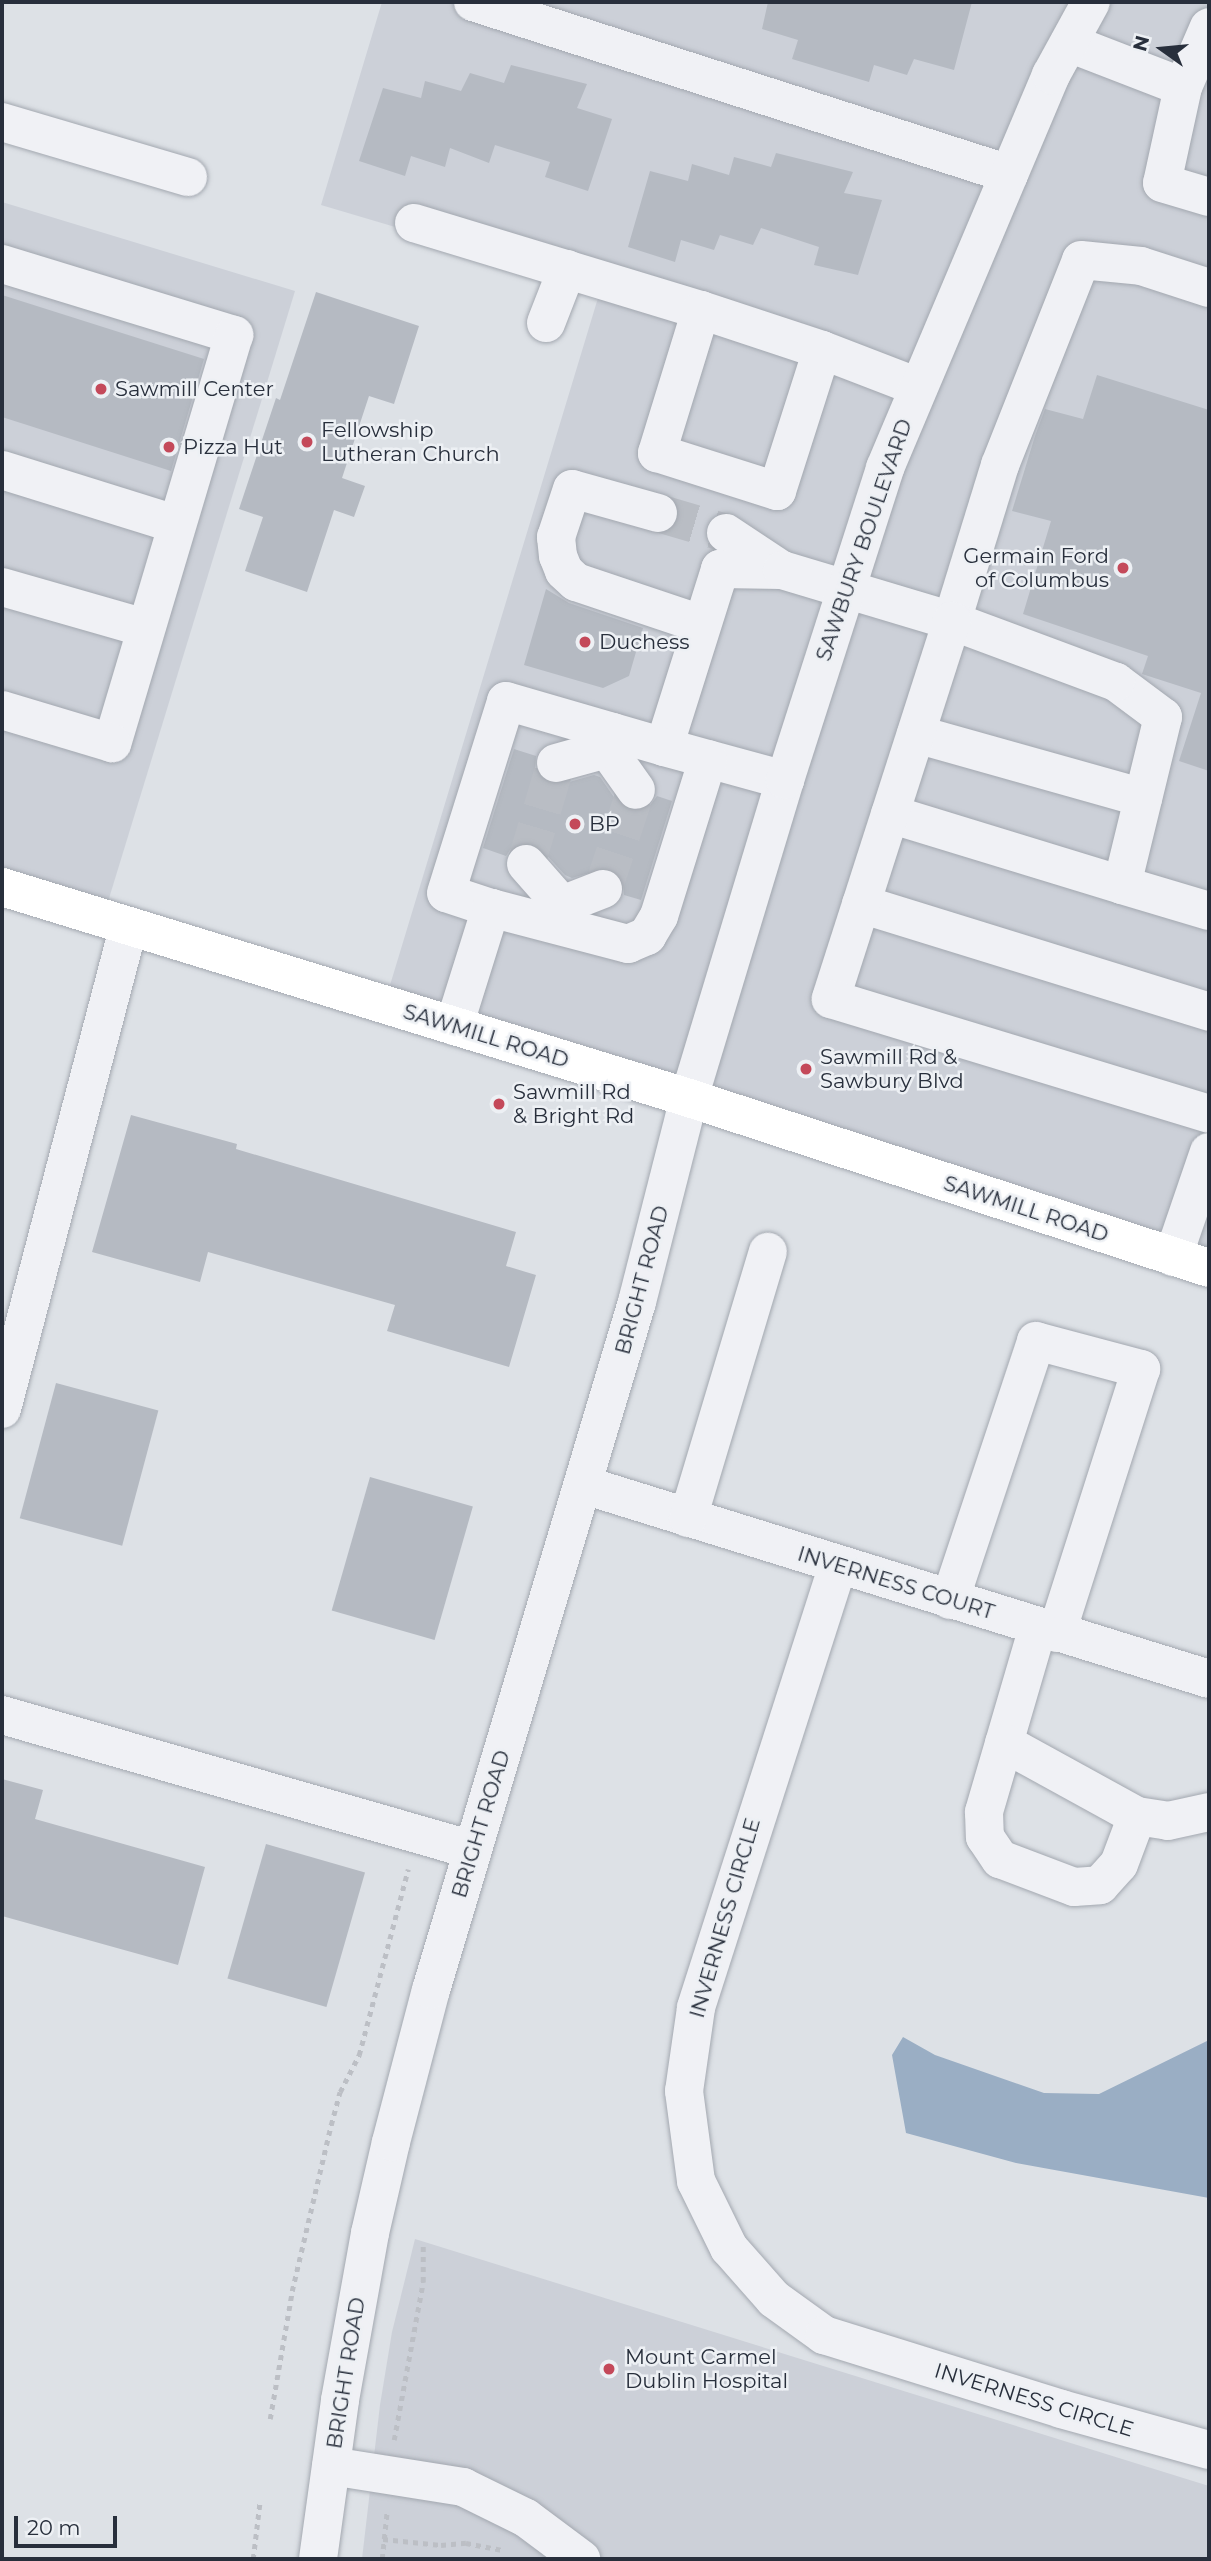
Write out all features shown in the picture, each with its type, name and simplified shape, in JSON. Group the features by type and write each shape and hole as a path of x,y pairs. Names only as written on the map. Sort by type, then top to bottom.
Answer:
{"main road":[{"name":"SAWMILL ROAD","path":"2,887 689,1098 1209,1268"}],"street":[{"path":"473,2 1009,174"},
{"name":"SAWBURY BOULEVARD","path":"689,1098 785,780 885,468 1051,75 1091,2"},
{"path":"1209,27 1183,87 1162,183 1209,197"},
{"path":"1069,43 1183,87"},
{"path":"2,122 188,177"},
{"path":"414,223 702,310 822,350 918,387"},
{"path":"1209,288 1141,266 1082,260 1000,464 831,999 1209,1114"},
{"path":"2,264 234,335 175,524 112,743 2,710"},
{"path":"546,323 567,269"},
{"path":"702,310 657,453 777,491 822,350"},
{"path":"2,470 175,524"},
{"path":"658,513 572,489 556,537 558,556 564,571 576,582 701,624"},
{"path":"726,533 782,570 952,621 1116,682 1163,717 1122,885"},
{"path":"664,747 720,569 782,570"},
{"path":"2,587 145,628"},
{"path":"709,759 659,916 647,936 628,944 559,915 491,908 446,893 506,701 609,741 664,747 709,759 785,780"},
{"path":"916,734 1143,797"},
{"path":"556,763 609,741"},
{"path":"609,741 636,790"},
{"path":"890,814 1209,911"},
{"path":"526,864 559,915"},
{"path":"559,915 603,889"},
{"path":"861,904 1209,1012"},
{"path":"454,1026 491,908"},
{"path":"2,1409 129,926"},
{"name":"BRIGHT ROAD","path":"318,2559 370,2233 391,2142 430,1990 584,1485 649,1258 689,1098"},
{"path":"1173,1257 1209,1153"},
{"path":"688,1518 768,1252"},
{"path":"950,1600 1036,1341 1141,1369 1048,1630 1004,1742 984,1812 985,1837 1000,1860 1074,1887 1100,1885 1119,1864 1137,1816"},
{"name":"INVERNESS COURT","path":"584,1485 1209,1679"},
{"name":"INVERNESS CIRCLE","path":"838,1565 696,2008 684,2091 696,2181 729,2248 774,2299 824,2335 1061,2409 1209,2451"},
{"path":"2,1715 473,1850"},
{"path":"1004,1742 1137,1816 1168,1821 1209,1812"},
{"path":"331,2466 463,2487 526,2518 580,2559"}],"path":[{"path":"270,2419 292,2291 331,2125 340,2092 359,2055 408,1868"},
{"path":"394,2438 423,2282 423,2243"},
{"path":"253,2559 260,2500"},
{"path":"382,2559 387,2510"},
{"path":"383,2539 441,2545 474,2544 511,2553"}],"shaded area":[{"path":"382,2 1209,2 1209,1268 384,1005 601,288 321,205"},
{"path":"2,202 295,291 103,918 2,887"},
{"name":"Mount Carmel Dublin Hospital","path":"415,2239 1209,2486 1209,2559 362,2559 380,2405 392,2332"}],"water":[{"path":"903,2037 935,2055 1044,2093 1099,2094 1209,2040 1209,2198 1016,2163 906,2133 892,2055"}],"building":[{"path":"768,2 972,2 954,70 914,59 907,75 874,65 869,82 792,59 798,40 762,29"},
{"path":"511,65 587,84 577,108 612,119 588,191 545,177 550,162 495,145 489,163 450,148 445,167 411,156 405,176 359,161 383,88 421,98 425,81 461,91 470,73 504,83"},
{"path":"776,153 853,172 844,193 882,200 858,275 814,265 819,247 761,228 753,245 720,235 714,250 681,240 675,262 628,247 650,171 688,181 692,164 729,175 734,157 771,167"},
{"name":"Fellowship Lutheran Church","path":"316,292 419,326 394,404 369,396 342,478 365,486 354,517 334,510 307,592 245,571 263,517 239,509 276,398 280,400"},
{"name":"Sawmill Center","path":"2,295 204,359 171,471 2,417"},
{"name":"Germain Ford of Columbus","path":"1097,375 1209,410 1209,771 1179,761 1201,693 1142,674 1148,656 1023,614 1051,521 1012,511 1035,436 1045,409 1083,419"},
{"name":"Duchess","path":"546,589 569,603 643,628 629,676 603,688 524,665"},
{"name":"BP","path":"514,749 536,756 535,769 541,779 550,784 562,784 594,775 600,777 618,803 627,810 639,812 648,808 657,796 672,801 641,900 624,895 623,880 617,872 607,868 572,878 565,875 532,843 521,843 512,847 506,856 483,848"},
{"path":"131,1115 237,1144 236,1149 516,1232 506,1266 536,1275 509,1367 387,1331 395,1305 208,1252 200,1282 92,1252"},
{"path":"56,1383 158,1410 122,1546 20,1518"},
{"path":"370,1477 473,1506 435,1640 332,1611"},
{"path":"2,1779 43,1790 35,1819 205,1867 178,1965 2,1916"},
{"path":"266,1844 365,1872 326,2007 227,1979"}],"tunnel":[{"path":"658,513 726,533"},
{"path":"526,864 556,763"},
{"path":"603,889 636,790"}],"place":[{"name":"Sawmill Center","path":"101,389"},
{"name":"Fellowship Lutheran Church","path":"307,442"},
{"name":"Pizza Hut","path":"169,447"},
{"name":"Germain Ford of Columbus","path":"1123,568"},
{"name":"Duchess","path":"585,642"},
{"name":"BP","path":"575,824"},
{"name":"Sawmill Rd & Sawbury Blvd","path":"806,1069"},
{"name":"Sawmill Rd & Bright Rd","path":"499,1104"},
{"name":"Mount Carmel Dublin Hospital","path":"609,2369"}]}
